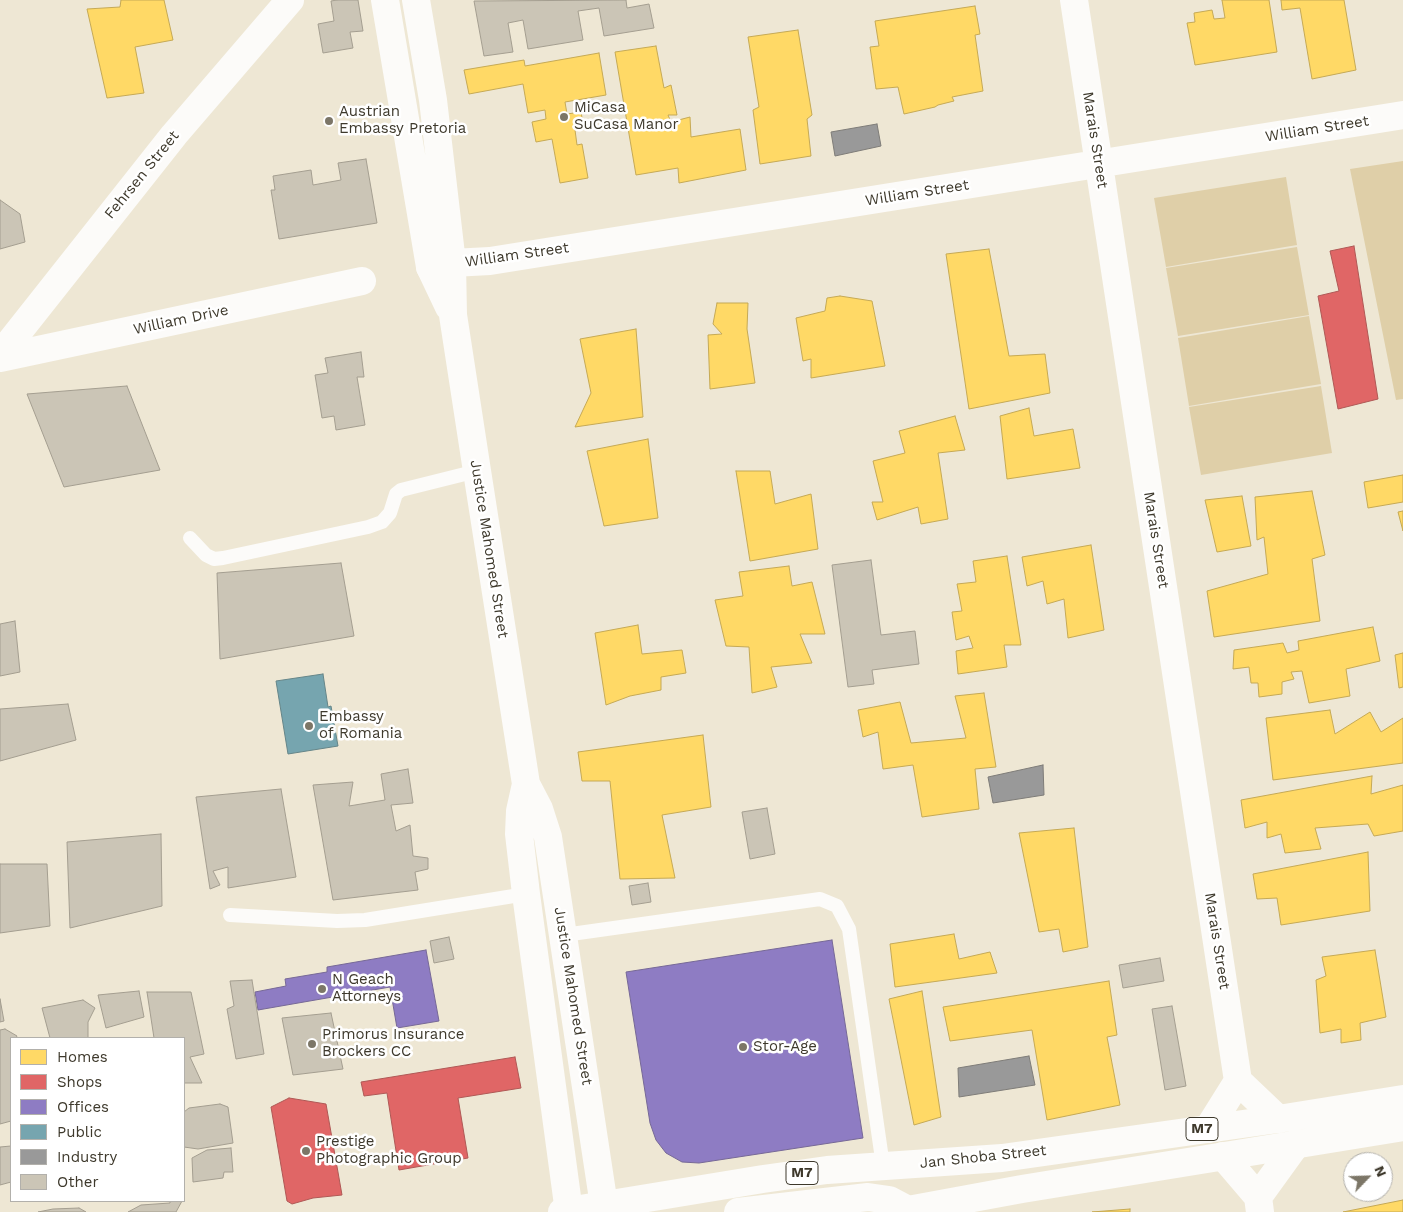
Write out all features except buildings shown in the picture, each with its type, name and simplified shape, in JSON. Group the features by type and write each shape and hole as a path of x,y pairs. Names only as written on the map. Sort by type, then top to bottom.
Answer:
{"main road":[{"name":"Fehrsen Street","path":"0,357 174,135 290,0"},
{"name":"Justice Mahomed Street","path":"384,0 453,315 526,784 539,809 548,837 605,1208"},
{"name":"Justice Mahomed Street","path":"416,0 433,100 441,265"},
{"name":"Marais Street","path":"1074,0 1238,1081"},
{"name":"William Street","path":"441,265 490,261 1403,115"},
{"name":"William Drive","path":"0,357 362,281"},
{"name":"Justice Mahomed Street","path":"526,784 520,811 519,834 568,1212"},
{"path":"1208,1128 1238,1081 1278,1119"},
{"name":"Jan Shoba Street","path":"568,1212 605,1208 763,1179 827,1170 1002,1158 1278,1119 1403,1099"},
{"name":"M7","path":"903,1211 1022,1189 1403,1127"},
{"path":"1223,1156 1259,1204 1297,1143"},
{"path":"738,1212 868,1197 889,1200 903,1211"}],"lane":[{"path":"190,538 206,555 214,559 368,527 382,522 390,514 396,494 401,490 477,470"},
{"path":"230,915 337,921 365,920 526,894"},
{"path":"564,935 820,898 837,906 849,930 883,1166"}],"shaded area":[{"path":"1403,161 1403,399 1396,400 1350,169"},
{"path":"1286,177 1297,245 1166,267 1154,198"},
{"path":"1297,247 1309,315 1178,336 1166,268"},
{"path":"1309,316 1321,384 1189,406 1178,338"},
{"path":"1321,386 1332,453 1201,475 1189,407"}],"place":[{"name":"MiCasa SuCasa Manor","path":"564,117"},
{"name":"Austrian Embassy Pretoria","path":"329,121"},
{"name":"Embassy of Romania","path":"309,726"},
{"name":"N Geach Attorneys","path":"322,989"},
{"name":"Primorus Insurance Brockers CC","path":"312,1044"},
{"name":"Stor-Age","path":"743,1047"},
{"name":"Prestige Photographic Group","path":"306,1151"}]}
